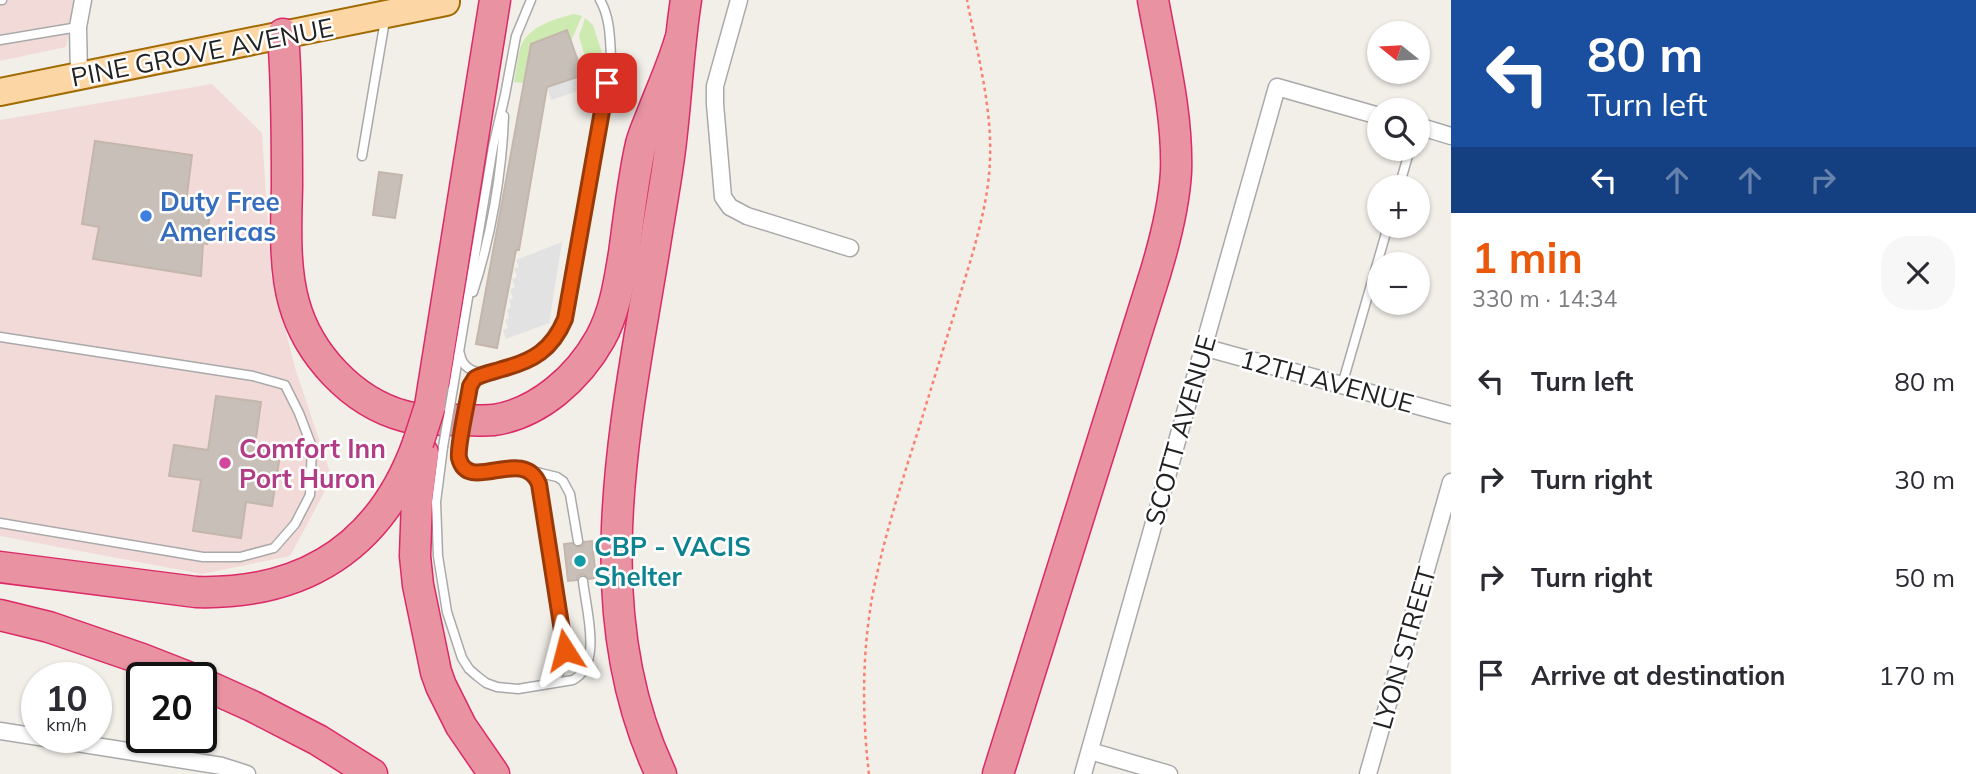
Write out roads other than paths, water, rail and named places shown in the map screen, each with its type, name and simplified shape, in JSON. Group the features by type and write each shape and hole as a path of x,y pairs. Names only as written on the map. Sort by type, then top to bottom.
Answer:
{"highway":[{"path":"494,774 457,719 436,672 418,585 415,556 417,499 439,394 495,0"},
{"path":"489,34 507,0"},
{"path":"999,774 1168,227 1176,171 1175,137 1153,0"},
{"path":"283,34 287,91 286,234 289,275 294,303 310,340 335,373 354,390 386,410 406,417 488,420 534,405 561,387 592,353 605,330 619,289 642,139 675,58 685,10"},
{"path":"661,774 639,722 621,635 617,604 618,506 626,431 672,133 685,10"},
{"path":"13,569 196,592 238,591 281,582 329,560 364,534 428,445"},
{"path":"0,615 50,627 150,662"},
{"path":"217,690 318,740 372,774"}],"main road":[{"name":"PINE GROVE AVENUE","path":"0,92 283,34 387,8 446,2"}],"street":[{"path":"79,76 78,27 83,0"},
{"path":"738,0 715,86 722,190 726,203 747,216 850,247"},
{"path":"0,78 41,84"},
{"name":"SCOTT AVENUE","path":"1083,774 1277,87 1367,113"},
{"path":"1430,130 1451,136"},
{"name":"12TH AVENUE","path":"1203,347 1451,415"},
{"name":"LYON STREET","path":"1368,774 1451,482"},
{"path":"0,732 222,766 247,774"},
{"path":"1090,751 1169,774"}],"lane":[{"path":"439,394 460,349 468,308 484,259 503,147 505,95 516,36 531,0"},
{"path":"578,541 567,487 556,477 512,468 475,473 460,462 459,450 470,386 475,378 521,363 539,354 555,339 568,312 611,57 605,10 600,0"},
{"path":"362,156 387,8"},
{"path":"0,40 78,27"},
{"path":"1342,385 1385,238"},
{"path":"0,337 253,376 285,385 312,447 310,495 295,524 274,548 240,557 203,557 0,523"},
{"path":"460,349 461,358 468,369 489,373"},
{"path":"428,445 436,502 438,556 447,612 462,658 469,669 486,683 518,689 577,678 583,674 590,659 591,646 583,581"},
{"path":"527,470 539,484 565,650 562,669 549,683"}],"place":[{"name":"Duty Free Americas","path":"146,216"},
{"name":"Comfort Inn Port Huron","path":"225,463"},
{"name":"CBP - VACIS Shelter","path":"580,561"}]}
